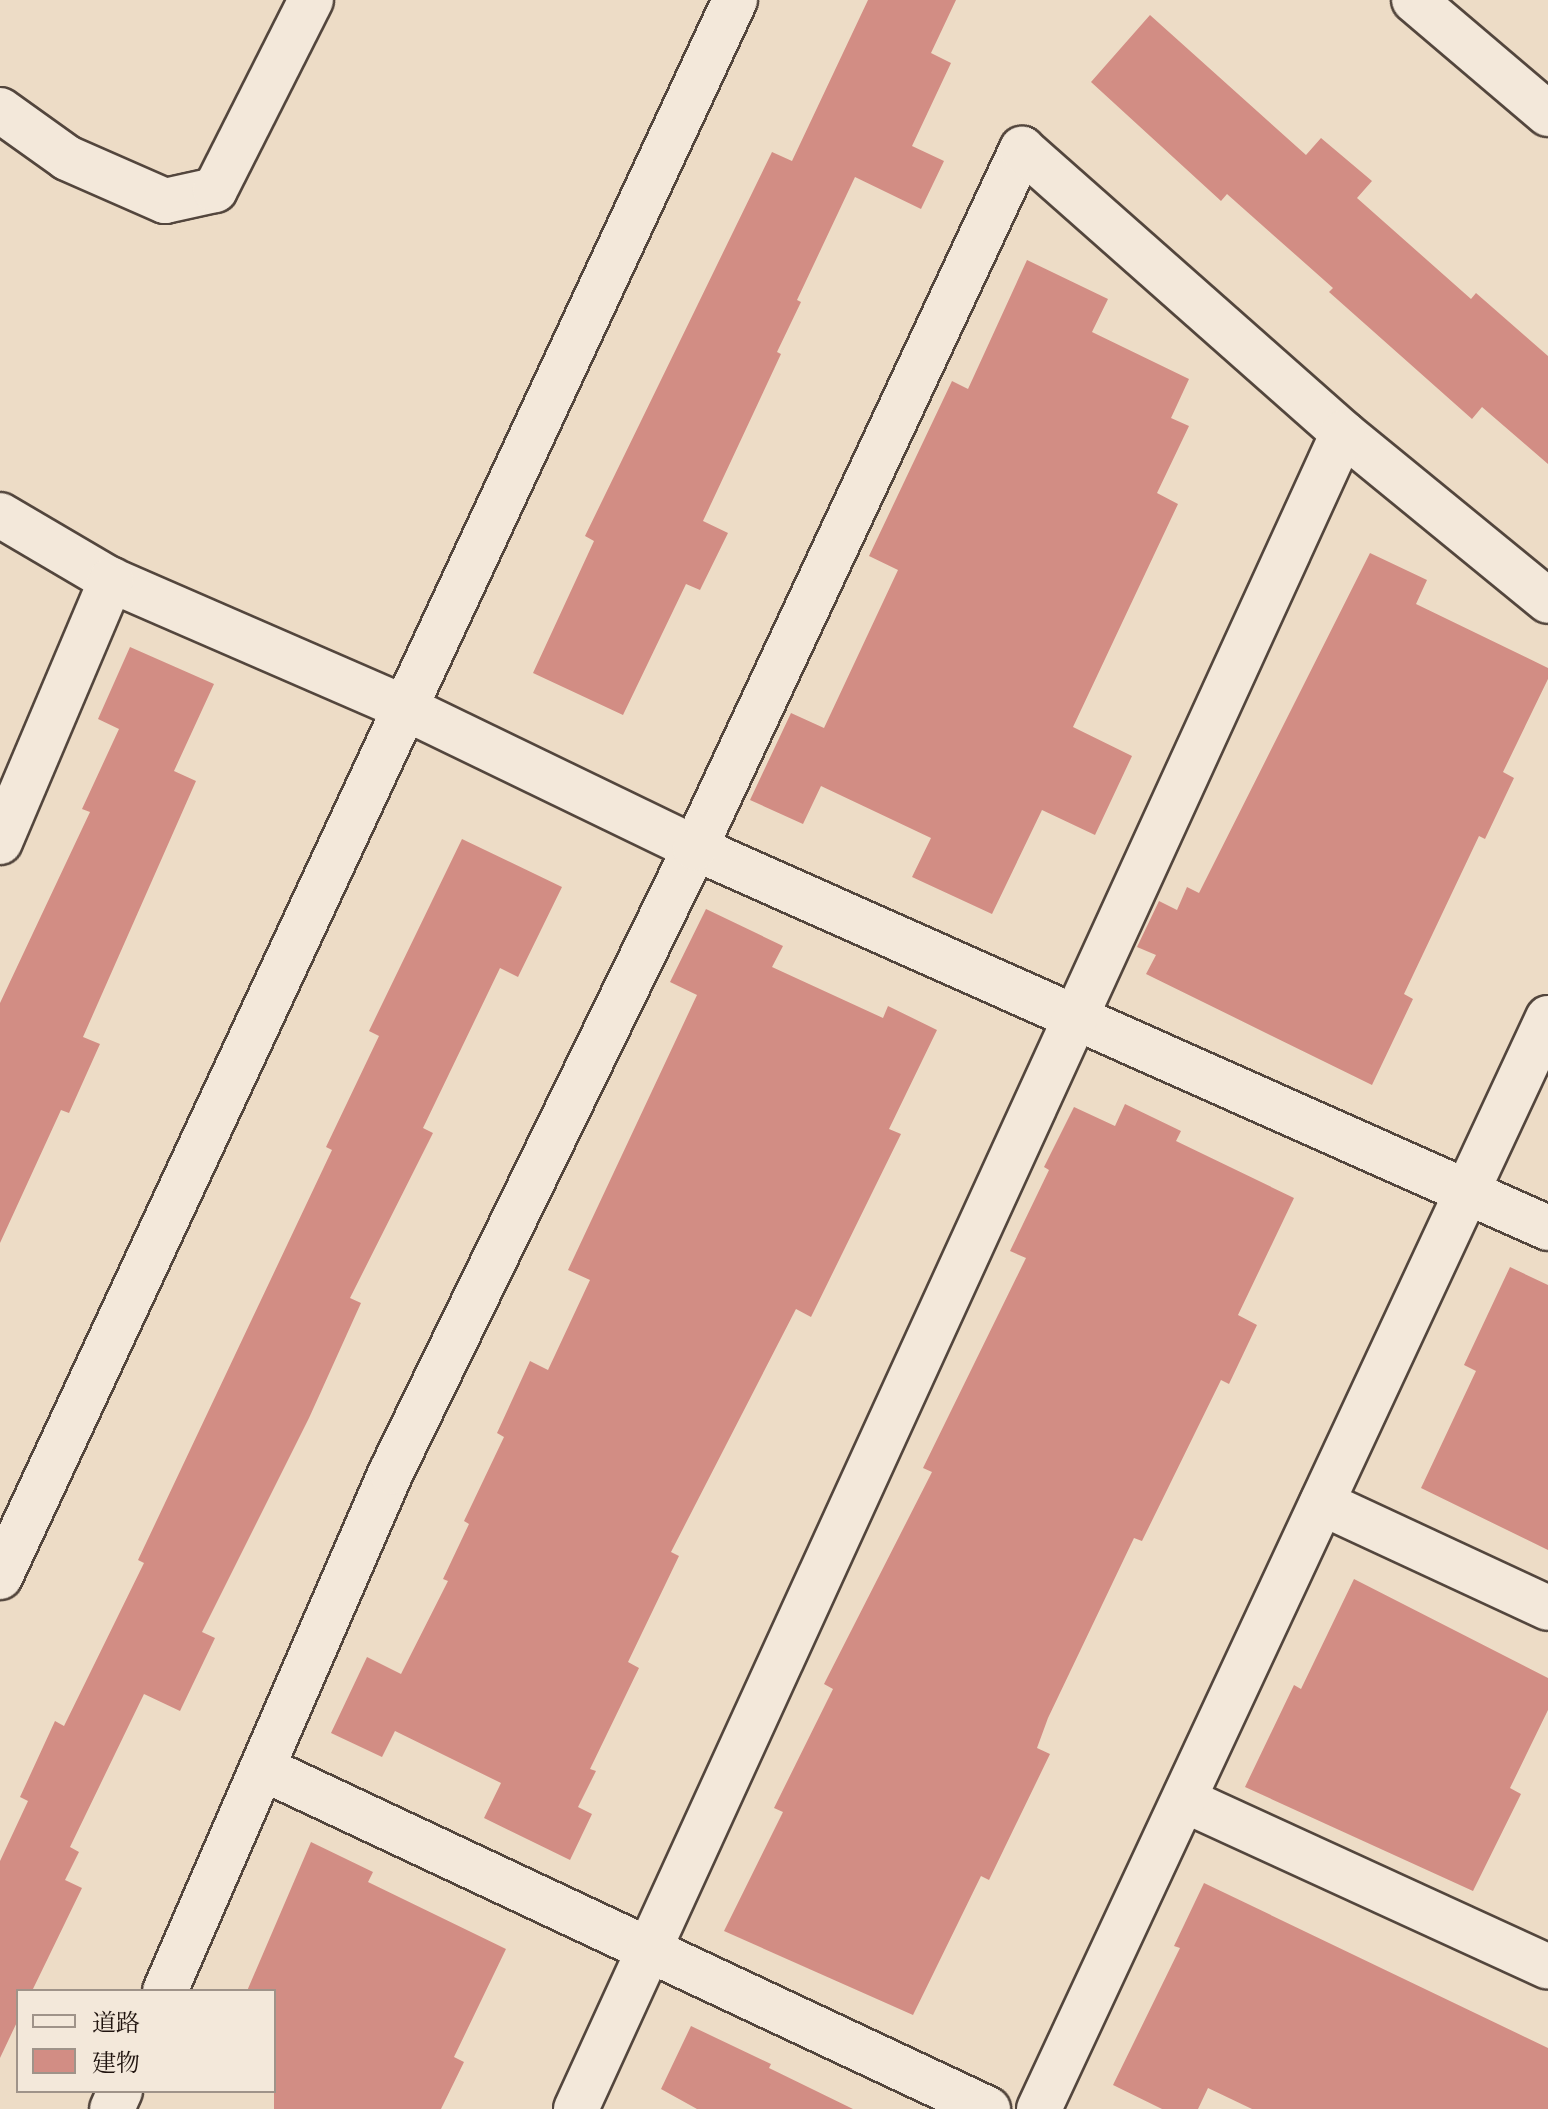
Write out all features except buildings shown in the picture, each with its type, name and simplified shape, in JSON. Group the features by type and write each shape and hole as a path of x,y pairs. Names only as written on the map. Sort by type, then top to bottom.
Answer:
{"street":[{"path":"0,110 67,158 165,201 215,190 311,0"},
{"path":"0,1577 735,0"},
{"path":"1414,0 1548,114"},
{"path":"166,1989 391,1472 695,848 1022,149 1343,433 1548,601"},
{"path":"576,2109 1343,433"},
{"path":"0,515 111,580 407,709 695,848 1548,1228"},
{"path":"0,842 111,580"},
{"path":"1039,2109 1548,1018"},
{"path":"1322,1503 1548,1608"},
{"path":"264,1769 988,2109"},
{"path":"1184,1800 1548,1967"}]}
